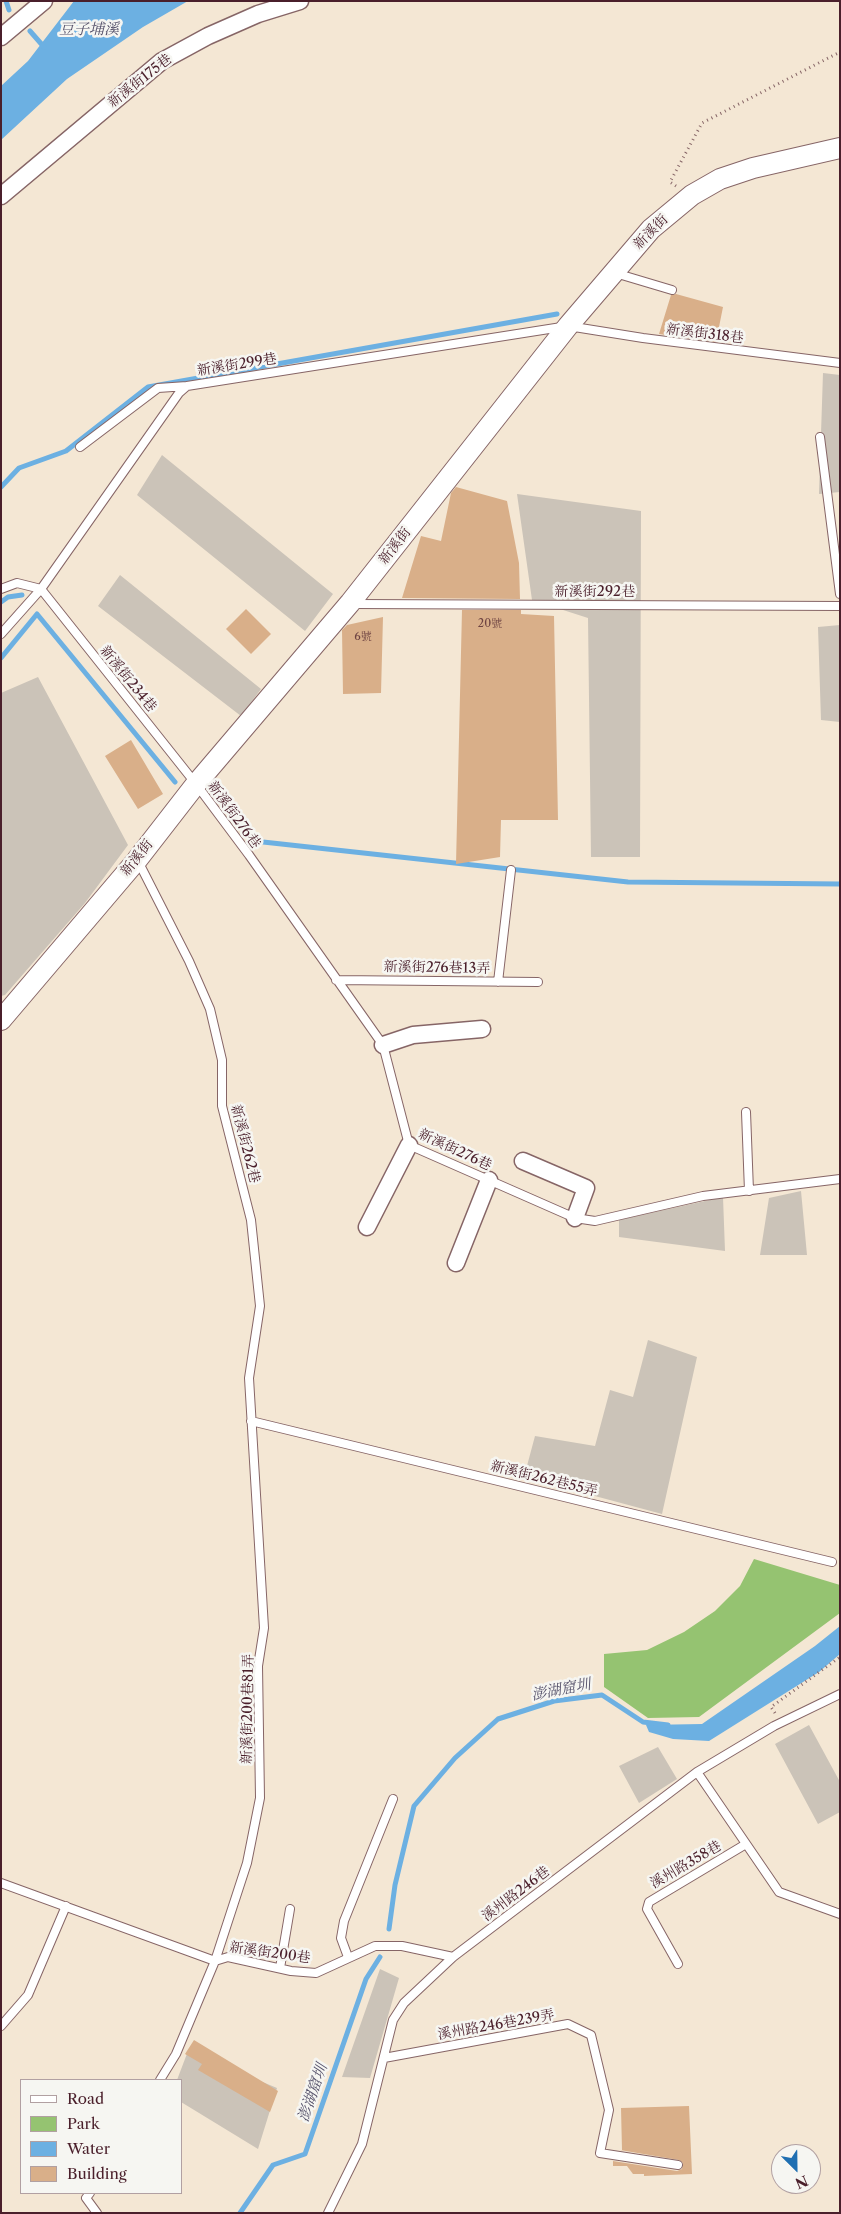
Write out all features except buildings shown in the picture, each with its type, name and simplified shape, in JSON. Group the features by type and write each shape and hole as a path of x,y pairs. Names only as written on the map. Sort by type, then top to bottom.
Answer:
{"street":[{"path":"1,37 44,1"},
{"name":"新溪街175巷","path":"1,196 162,61 208,36 258,14 300,1"},
{"name":"新溪街","path":"1,1020 137,860 196,784 350,604 568,326 651,228 692,195 720,179 752,168 840,148"},
{"path":"383,1045 413,1035 482,1029"},
{"path":"367,1228 408,1145"},
{"path":"523,1161 586,1188 575,1218"},
{"path":"456,1263 489,1180"}],"lane":[{"path":"614,272 672,290"},
{"name":"新溪街318巷","path":"568,326 644,338 840,363"},
{"name":"新溪街299巷","path":"1,634 40,589 179,393 187,386 568,326"},
{"path":"80,447 158,388 187,386"},
{"path":"820,437 840,594"},
{"path":"1,589 17,583 40,589"},
{"name":"新溪街234巷","path":"40,589 196,784"},
{"name":"新溪街292巷","path":"350,604 840,606"},
{"name":"新溪街276巷","path":"196,784 383,1045 408,1145 575,1218 595,1221 703,1196 840,1179"},
{"name":"新溪街262巷","path":"137,860 189,962 210,1009 222,1060 222,1106 251,1220 260,1306 249,1378 251,1421"},
{"path":"498,982 510,870"},
{"name":"新溪街276巷13弄","path":"336,980 538,982"},
{"path":"746,1112 749,1191"},
{"name":"新溪街262巷55弄","path":"251,1421 832,1562"},
{"name":"新溪街200巷81弄","path":"161,2079 176,2054 215,1961 248,1863 260,1798 258,1666 264,1628 251,1421"},
{"name":"溪州路246巷","path":"328,2213 362,2144 393,2020 404,2003 453,1957 697,1772 780,1723 840,1694"},
{"path":"697,1772 779,1892 840,1914"},
{"path":"348,1957 341,1938 344,1921 394,1799"},
{"name":"溪州路358巷","path":"678,1964 647,1909 649,1902 746,1844"},
{"name":"新溪街200巷","path":"1,1883 215,1961 228,1957 280,1968 316,1973 375,1946 402,1946 453,1957"},
{"path":"1,2026 28,1995 66,1906"},
{"path":"280,1968 290,1910"},
{"name":"溪州路246巷239弄","path":"384,2058 568,2024 591,2035 609,2110 600,2153 678,2165"},
{"path":"89,2194 86,2198 96,2213"}],"path":[{"path":"692,195 670,182 702,123 840,52"},
{"path":"780,1723 771,1707 840,1657"}],"shaded area":[{"path":"823,373 840,375 840,492 819,494"},
{"path":"162,455 333,594 305,631 137,495"},
{"path":"517,494 641,511 640,857 591,857 588,618 532,600"},
{"path":"120,575 261,689 241,716 98,606"},
{"path":"840,625 840,722 821,720 818,627"},
{"path":"38,677 128,845 85,903 5,995 1,996 1,693"},
{"path":"801,1191 807,1255 760,1255 769,1198"},
{"path":"723,1197 725,1251 619,1237 619,1220"},
{"path":"648,1340 697,1357 662,1514 524,1477 535,1436 595,1446 610,1390 633,1397"},
{"path":"809,1725 840,1782 840,1812 818,1824 775,1744"},
{"path":"658,1747 677,1779 639,1803 619,1766"},
{"path":"380,1969 399,1978 370,2078 342,2077"},
{"path":"188,2051 277,2088 258,2149 182,2103 182,2079 177,2079"}],"green space":[{"path":"754,1559 840,1585 840,1613 699,1717 648,1718 604,1687 604,1654 647,1650 684,1632 715,1611 740,1586"}],"water":[{"name":"豆子埔溪","path":"74,1 188,1 143,27 67,79 1,140 1,86 28,61"},
{"path":"840,1626 840,1654 819,1672 709,1741 673,1739 649,1732 646,1725 702,1724 815,1646"}],"waterway":[{"path":"6,1 9,10"},
{"path":"30,31 44,47"},
{"path":"1,487 19,468 66,451 148,387 557,314"},
{"path":"1,602 8,597 22,595"},
{"path":"1,658 37,614 175,782"},
{"path":"254,841 628,882 840,884"},
{"name":"澎湖窟圳","path":"389,1929 395,1885 414,1806 455,1758 498,1719 554,1701 602,1695 643,1722 668,1725"},
{"name":"澎湖窟圳","path":"240,2213 273,2165 305,2154 366,1979 380,1957"}]}
